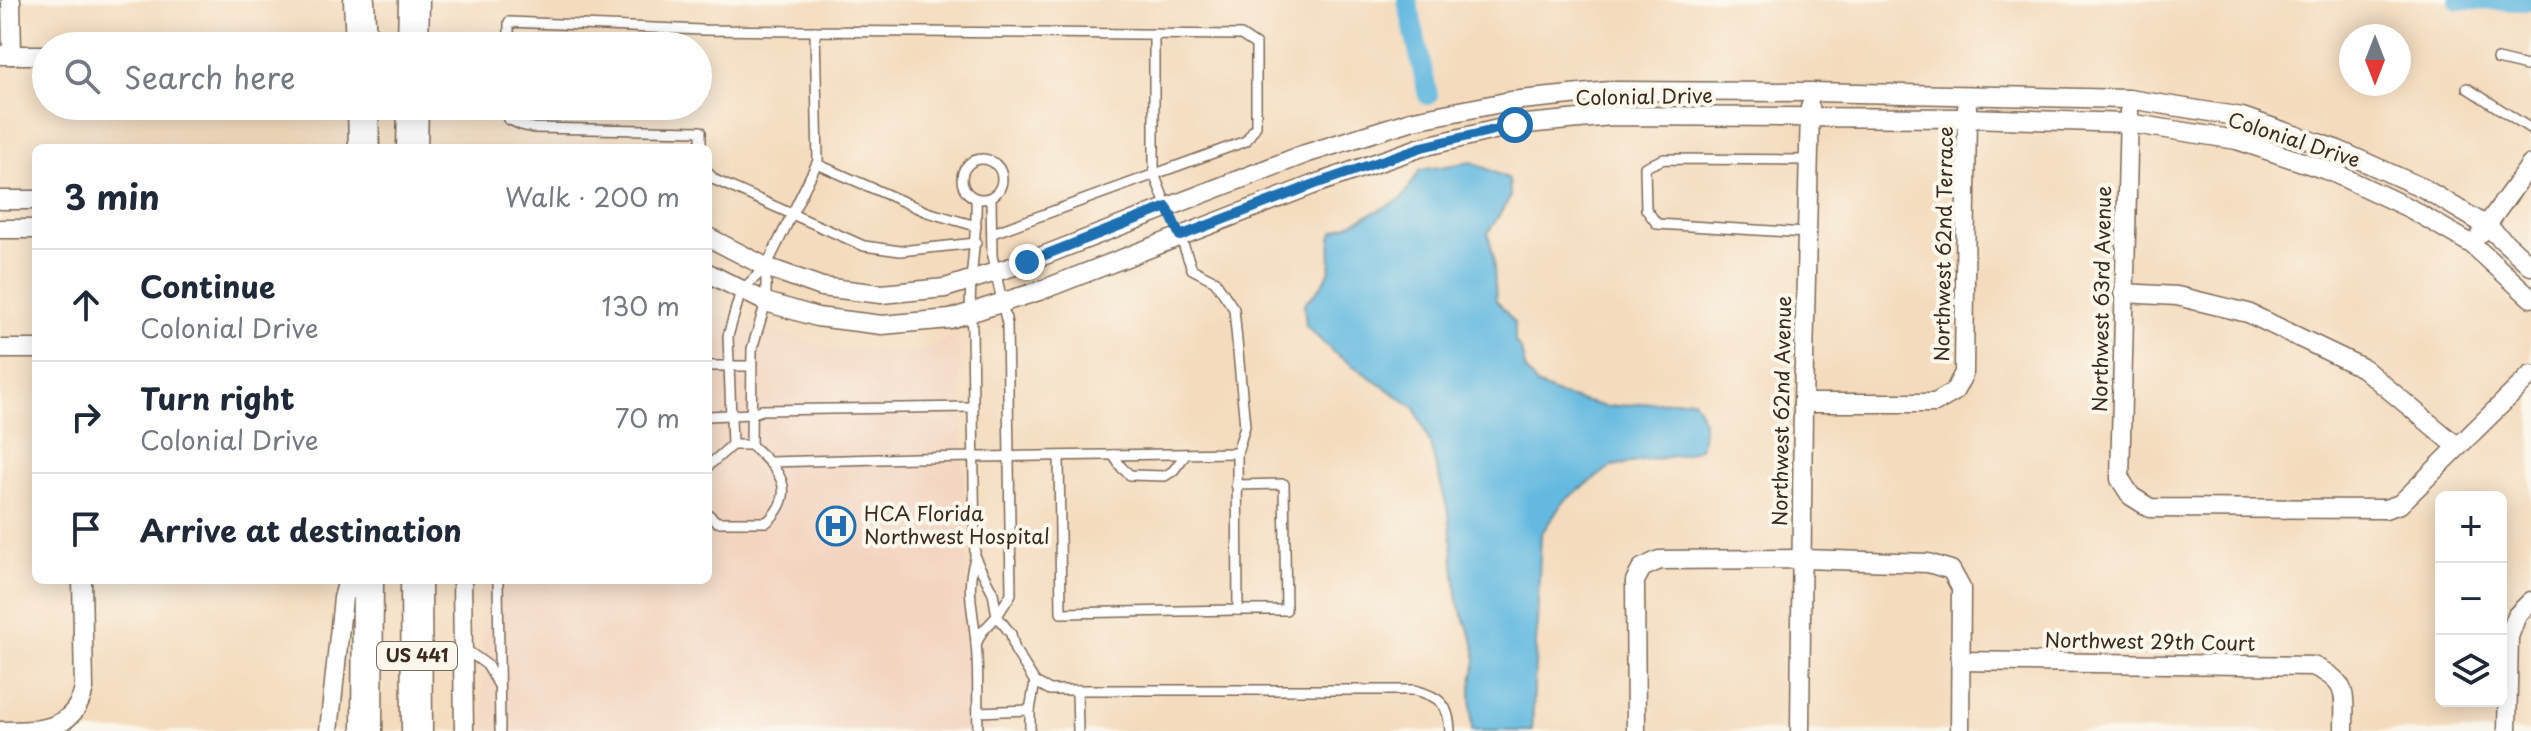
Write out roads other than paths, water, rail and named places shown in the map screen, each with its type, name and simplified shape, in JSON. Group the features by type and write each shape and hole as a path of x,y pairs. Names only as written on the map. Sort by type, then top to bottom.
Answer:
{"main road":[{"path":"359,0 360,32"},
{"path":"413,32 414,0"},
{"path":"363,120 364,144"},
{"path":"412,144 413,120"},
{"name":"US 441","path":"367,731 368,584"},
{"name":"US 441","path":"416,584 417,731"}],"street":[{"path":"11,0 6,55 32,55"},
{"name":"Colonial Drive","path":"712,239 766,267 822,287 881,294 945,288 995,273 1305,154 1414,120 1511,101 1610,91 1811,92 2129,99 2242,117 2338,150 2423,188 2487,226 2531,266"},
{"name":"Northwest 62nd Avenue","path":"1800,731 1803,403 1811,92"},
{"name":"Northwest 62nd Terrace","path":"1803,403 1935,403 1954,392 1964,373 1967,95"},
{"name":"Northwest 63rd Avenue","path":"2129,99 2120,479 2131,496 2150,508 2385,509 2400,504 2458,447"},
{"name":"Colonial Drive","path":"712,275 766,302 817,317 882,325 950,319 1039,291 1315,184 1422,147 1515,125 1612,116 1967,118 2128,123 2237,140 2332,172 2411,209 2473,245 2531,298"},
{"path":"1414,120 1422,147"},
{"path":"1305,154 1315,184"},
{"path":"2473,245 2531,164"},
{"path":"0,200 32,200"},
{"path":"1167,207 1180,236"},
{"path":"0,229 32,229"},
{"path":"2123,293 2177,296 2248,313 2363,368 2458,447 2531,375"},
{"path":"0,349 32,349"},
{"path":"1636,731 1635,581 1642,568 1659,560 1803,559 1928,563 1951,570 1961,588 1960,731"},
{"path":"0,731 49,731 64,724 81,705 84,689 82,584"},
{"path":"329,731 341,612 347,584"},
{"path":"462,584 464,731"},
{"path":"2507,731 2509,637 2517,615 2531,601"},
{"name":"Northwest 29th Court","path":"1961,661 2313,666 2335,676 2344,694 2344,731"}],"lane":[{"path":"509,32 509,22 702,30 1241,35 1256,45 1256,126 1246,141 993,233"},
{"path":"732,445 728,336 741,291 766,267 817,164 815,31"},
{"path":"1154,34 1154,174 1167,207"},
{"path":"2497,59 2531,67"},
{"path":"2467,88 2531,129"},
{"path":"510,120 533,128 701,131 701,144"},
{"path":"978,159 991,161 1000,170 1002,183 991,198 976,199 965,191 962,179 966,166 978,159"},
{"path":"1807,233 1657,224 1646,209 1645,167 1664,159 1808,160"},
{"path":"817,164 927,212 976,226"},
{"path":"712,177 792,216 864,246 900,251 976,243"},
{"path":"976,644 1011,594 1007,324 995,273 991,198"},
{"path":"976,199 970,313 975,558 970,576 970,598 976,644 978,731"},
{"path":"1180,236 1192,269 1215,281 1234,309 1245,426 1237,453 1238,610"},
{"path":"751,445 751,366 755,331 766,302 766,267"},
{"path":"712,366 751,366"},
{"path":"712,416 751,414 762,410 973,407"},
{"path":"712,462 732,445 751,445 770,462 781,478 785,496 779,511 767,522 717,522 712,518"},
{"path":"770,462 1237,453"},
{"path":"1113,455 1130,475 1165,476 1186,454"},
{"path":"1059,456 1061,613 1286,610 1284,484 1236,485"},
{"path":"975,558 993,593 997,616 1011,634 1015,650 1035,682 1050,690 1415,690 1436,696 1450,715 1450,731"},
{"path":"498,584 500,731"},
{"path":"463,648 487,665 500,687"},
{"path":"1030,731 1035,682"},
{"path":"1077,690 1078,731"},
{"path":"978,712 1030,710"}],"water":[{"path":"1472,162 1509,179 1510,198 1488,233 1496,300 1515,323 1515,342 1521,350 1526,371 1537,385 1560,395 1606,407 1693,399 1703,422 1700,448 1686,454 1612,466 1564,501 1541,534 1532,731 1472,731 1471,688 1476,660 1474,642 1458,604 1449,514 1429,441 1415,408 1333,352 1306,326 1304,304 1327,277 1333,232 1402,199 1420,170"}],"waterway":[{"path":"1407,0 1428,95"},
{"path":"2459,0 2531,1"}],"place":[{"name":"HCA Florida Northwest Hospital","path":"836,526"}]}
